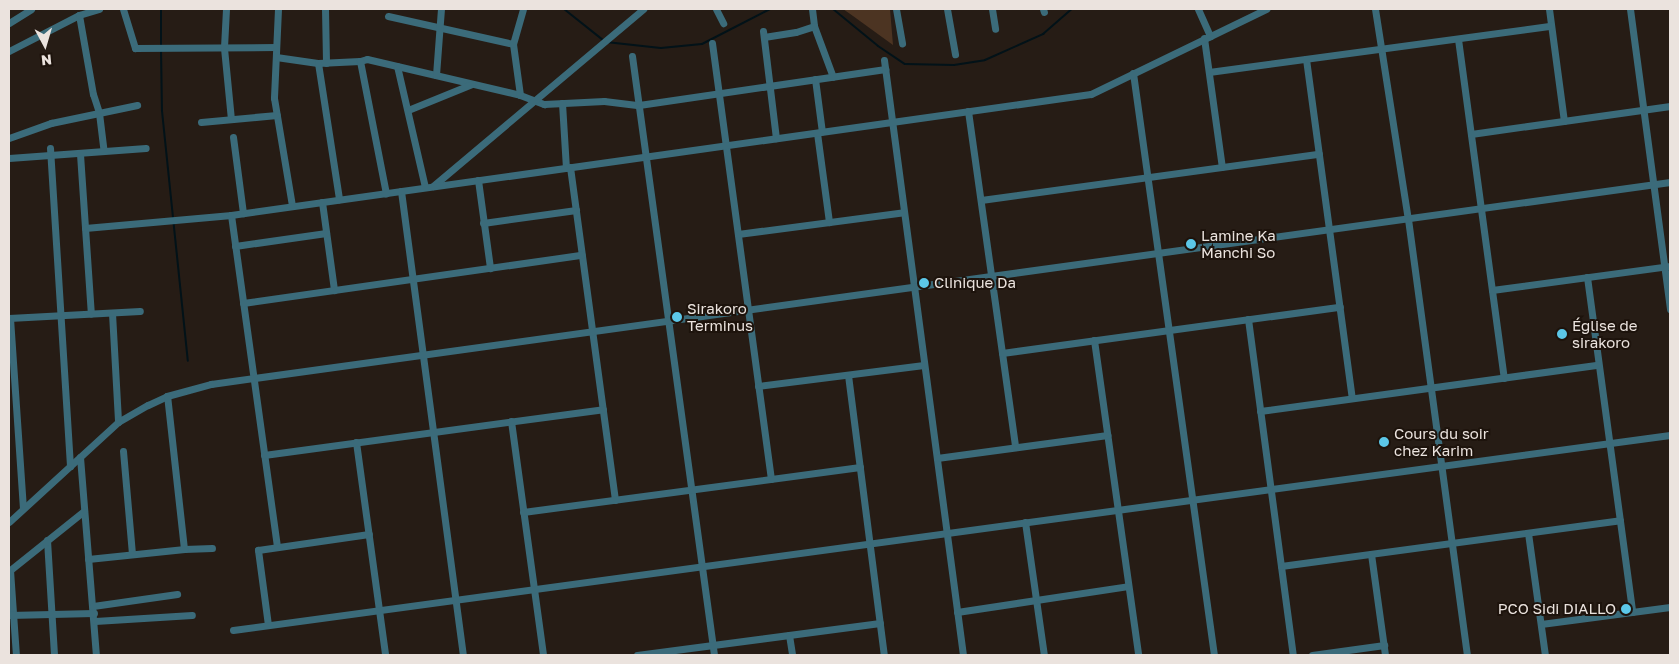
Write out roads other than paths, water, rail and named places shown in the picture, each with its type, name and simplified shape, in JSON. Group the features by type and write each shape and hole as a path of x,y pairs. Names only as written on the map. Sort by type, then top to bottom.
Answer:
{"street":[{"path":"9,21 31,9"},
{"path":"9,51 79,15 99,9"},
{"path":"123,9 136,48 276,47"},
{"path":"226,9 224,48 231,119"},
{"path":"278,9 274,98 292,206"},
{"path":"325,9 322,63 339,199"},
{"path":"436,75 441,9"},
{"path":"520,95 514,44 523,9"},
{"path":"429,187 535,102 643,9"},
{"path":"716,9 723,23"},
{"path":"812,9 814,26 833,77"},
{"path":"896,9 902,43"},
{"path":"947,9 955,54"},
{"path":"992,9 995,29"},
{"path":"1198,9 1207,37 1209,72 1222,167"},
{"path":"85,228 243,213 1091,94 1257,11 1266,9"},
{"path":"1375,9 1408,219 1467,655"},
{"path":"1549,9 1564,121"},
{"path":"1630,9 1643,110 1667,266 1670,309"},
{"path":"79,15 89,74 99,112 104,151"},
{"path":"388,16 514,44"},
{"path":"776,138 764,34 814,26"},
{"path":"1209,72 1551,26"},
{"path":"1458,39 1504,378"},
{"path":"712,43 770,479"},
{"path":"632,56 714,655"},
{"path":"276,57 322,63 367,59 520,95 544,104 604,101 639,105 885,69"},
{"path":"1306,59 1352,398"},
{"path":"884,60 963,655"},
{"path":"360,61 386,193"},
{"path":"397,66 429,187"},
{"path":"1133,73 1214,655"},
{"path":"814,79 829,222"},
{"path":"408,110 473,84"},
{"path":"562,103 568,167 576,210 615,500"},
{"path":"9,138 52,123 137,105"},
{"path":"1471,134 1670,106"},
{"path":"968,112 1015,447"},
{"path":"201,122 277,115"},
{"path":"233,137 243,213"},
{"path":"50,148 70,466"},
{"path":"9,158 51,157 146,148"},
{"path":"80,154 91,314"},
{"path":"981,200 1319,154"},
{"path":"478,180 490,268"},
{"path":"9,522 118,422 148,404 167,396 211,384 1670,182"},
{"path":"401,191 463,655"},
{"path":"322,202 334,290"},
{"path":"484,223 576,210"},
{"path":"738,234 904,212"},
{"path":"230,214 277,548"},
{"path":"235,246 326,233"},
{"path":"243,303 582,255"},
{"path":"1492,290 1667,266"},
{"path":"1586,277 1632,612"},
{"path":"1002,353 1340,307"},
{"path":"24,508 9,318 140,311"},
{"path":"112,313 118,422"},
{"path":"1248,319 1293,655"},
{"path":"1094,340 1138,655"},
{"path":"758,386 924,365"},
{"path":"1260,411 1598,365"},
{"path":"848,375 884,655"},
{"path":"167,396 184,549"},
{"path":"264,454 603,409"},
{"path":"511,421 543,655"},
{"path":"937,458 1107,435"},
{"path":"233,630 1670,435"},
{"path":"356,442 385,655"},
{"path":"124,451 132,553"},
{"path":"80,457 95,621 96,655"},
{"path":"523,512 860,467"},
{"path":"16,655 11,615 9,570 84,511"},
{"path":"1281,566 1620,520"},
{"path":"1025,522 1044,655"},
{"path":"1528,533 1545,655"},
{"path":"268,625 258,550 369,534"},
{"path":"47,540 54,655"},
{"path":"88,558 212,548"},
{"path":"1371,554 1385,655"},
{"path":"957,612 1128,586"},
{"path":"11,615 51,614 93,609 177,594"},
{"path":"1541,624 1670,607"},
{"path":"95,621 192,615"},
{"path":"637,655 880,623"},
{"path":"789,635 792,655"},
{"path":"1312,655 1384,646"}],"waterway":[{"path":"161,9 161,45"},
{"path":"564,9 603,40"},
{"path":"606,42 661,48 702,44 770,9"},
{"path":"833,9 878,46 905,64 954,65 985,60 1043,34 1072,9"},
{"path":"161,49 162,111 188,361"}],"place":[{"name":"Lamine Ka Manchi So","path":"1191,244"},
{"name":"Clinique Da","path":"924,283"},
{"name":"Sirakoro Terminus","path":"677,317"},
{"name":"Église de sirakoro","path":"1562,334"},
{"name":"Cours du soir chez Karim","path":"1384,442"},
{"name":"PCO Sidi DIALLO","path":"1626,609"}]}
